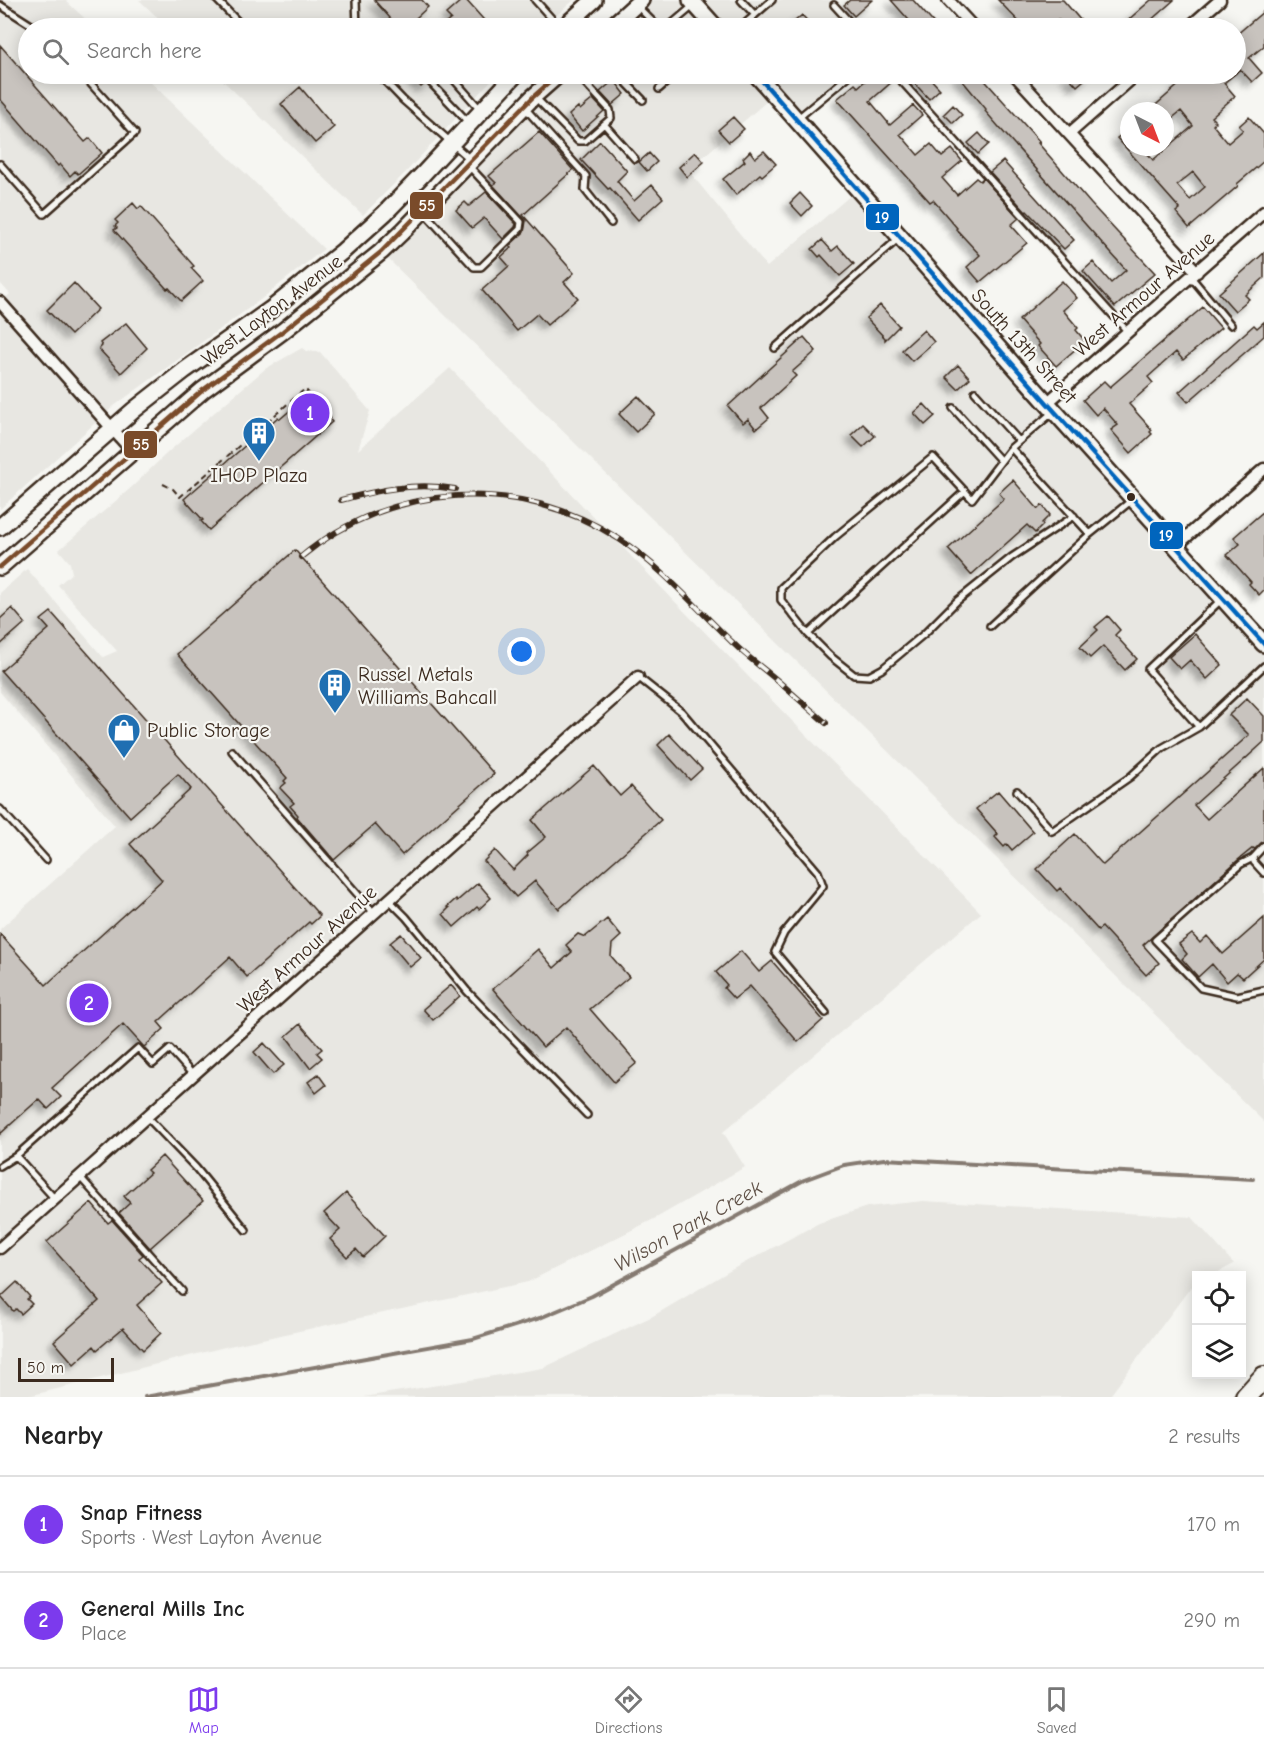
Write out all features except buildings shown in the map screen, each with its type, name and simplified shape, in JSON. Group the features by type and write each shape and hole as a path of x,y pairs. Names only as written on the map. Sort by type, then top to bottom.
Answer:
{"highway":[{"path":"1246,1397 1264,1377"}],"main road":[{"path":"621,18 639,2"},
{"path":"693,2 707,18"},
{"path":"572,18 586,5"},
{"name":"West Layton Avenue","path":"0,527 111,428 323,268 385,213 506,84"},
{"name":"West Layton Avenue","path":"0,567 203,390 283,331 388,245 548,84"},
{"name":"South 13th Street","path":"765,84 1264,644"}],"street":[{"path":"948,0 965,18"},
{"path":"1199,18 1220,0"},
{"path":"1023,84 1194,275"},
{"path":"1069,135 1126,84"},
{"name":"West Armour Avenue","path":"1051,407 1128,332 1264,212"},
{"path":"0,302 132,451"},
{"path":"1176,546 1264,470"},
{"name":"West Armour Avenue","path":"0,1248 638,677"}],"lane":[{"path":"217,0 234,18"},
{"path":"356,0 357,18"},
{"path":"535,0 552,18"},
{"path":"741,0 755,15"},
{"path":"752,18 772,0"},
{"path":"639,2 649,18"},
{"path":"677,18 693,2"},
{"path":"0,5 20,18"},
{"path":"834,5 846,18"},
{"path":"0,164 44,214 135,133 91,84"},
{"path":"388,84 452,143 521,222 520,229 481,267 474,267 423,211"},
{"path":"432,84 469,123"},
{"path":"458,84 481,110"},
{"path":"529,101 578,141 585,141 611,118 610,110 586,84"},
{"path":"628,84 643,100"},
{"path":"659,89 665,84"},
{"path":"796,120 839,84"},
{"path":"904,84 1128,332"},
{"path":"529,101 585,176 585,190 611,223"},
{"path":"604,124 635,159"},
{"path":"775,348 900,237"},
{"path":"1194,275 1231,325"},
{"path":"975,392 1019,441"},
{"path":"1051,407 1011,448 972,499 933,457 836,537 781,588 781,600 808,634 830,656 854,675 869,676 882,669 924,634 957,601 1012,557 1074,516"},
{"path":"953,408 1001,460"},
{"path":"1011,448 1090,534"},
{"path":"808,634 965,491"},
{"path":"990,626 1090,534 1133,499"},
{"path":"1199,727 1148,669 1223,598"},
{"path":"1017,791 1052,831 1130,777 1162,748 1199,727 1264,666"},
{"path":"638,677 682,712 818,872 823,886 784,933 775,952 826,1012"},
{"path":"232,751 374,914"},
{"path":"0,809 46,860"},
{"path":"1264,846 1253,858 1241,864 1155,940 1201,988 1237,996 1264,991"},
{"path":"1253,858 1264,873"},
{"path":"389,900 406,917 467,991 587,1115"},
{"path":"0,1166 16,1156 138,1048 153,1065 170,1049 193,1075"},
{"path":"147,1117 196,1168 246,1230"},
{"path":"16,1156 55,1199"},
{"path":"80,1177 182,1291"}],"path":[{"path":"163,484 173,489 180,497 304,389 332,420"}],"shaded area":[{"path":"0,0 65,0 84,18 18,18 18,84 152,84 324,249 260,300 114,406 0,509 0,303 10,294 0,283"},
{"path":"139,0 574,0 553,18 158,18"},
{"path":"641,0 829,0 846,18 621,18"},
{"path":"226,84 488,84 363,215"},
{"path":"549,84 841,84 798,123 774,95 688,170 767,267 858,189 1264,644 1264,1122 381,252"},
{"path":"302,348 306,351 320,352 370,411 358,450 450,368 684,611 981,913 723,1132 745,1167 656,1218 528,1282 229,1346 25,1397 0,1397 0,929 115,826 0,692 0,593 27,569 103,657 117,651 58,585 72,573 70,563 59,550 265,369"},
{"path":"923,1201 1192,1217 1234,1264 1221,1271 1192,1271 1192,1287 1109,1397 364,1397 543,1368 653,1316 733,1269 819,1223 867,1207"}],"waterway":[{"name":"Wilson Park Creek","path":"145,1397 473,1339 540,1318 592,1296 804,1180 844,1165 884,1159 1253,1179"}],"railway":[{"path":"341,500 397,488 426,486 455,489"},
{"path":"301,557 336,532 375,514 415,501 457,496 499,497 540,504 581,518 635,550 664,575 738,648 826,723"}],"transit line":[{"name":"55","path":"0,567 203,390 283,331 381,252 548,84"},
{"name":"19","path":"765,84 1264,644"}],"place":[{"name":"Snap Fitness","path":"310,413"},
{"name":"IHOP Plaza","path":"259,462"},
{"name":"Russel Metals Williams Bahcall","path":"335,714"},
{"name":"Public Storage","path":"124,759"},
{"name":"General Mills Inc","path":"89,1003"}]}
